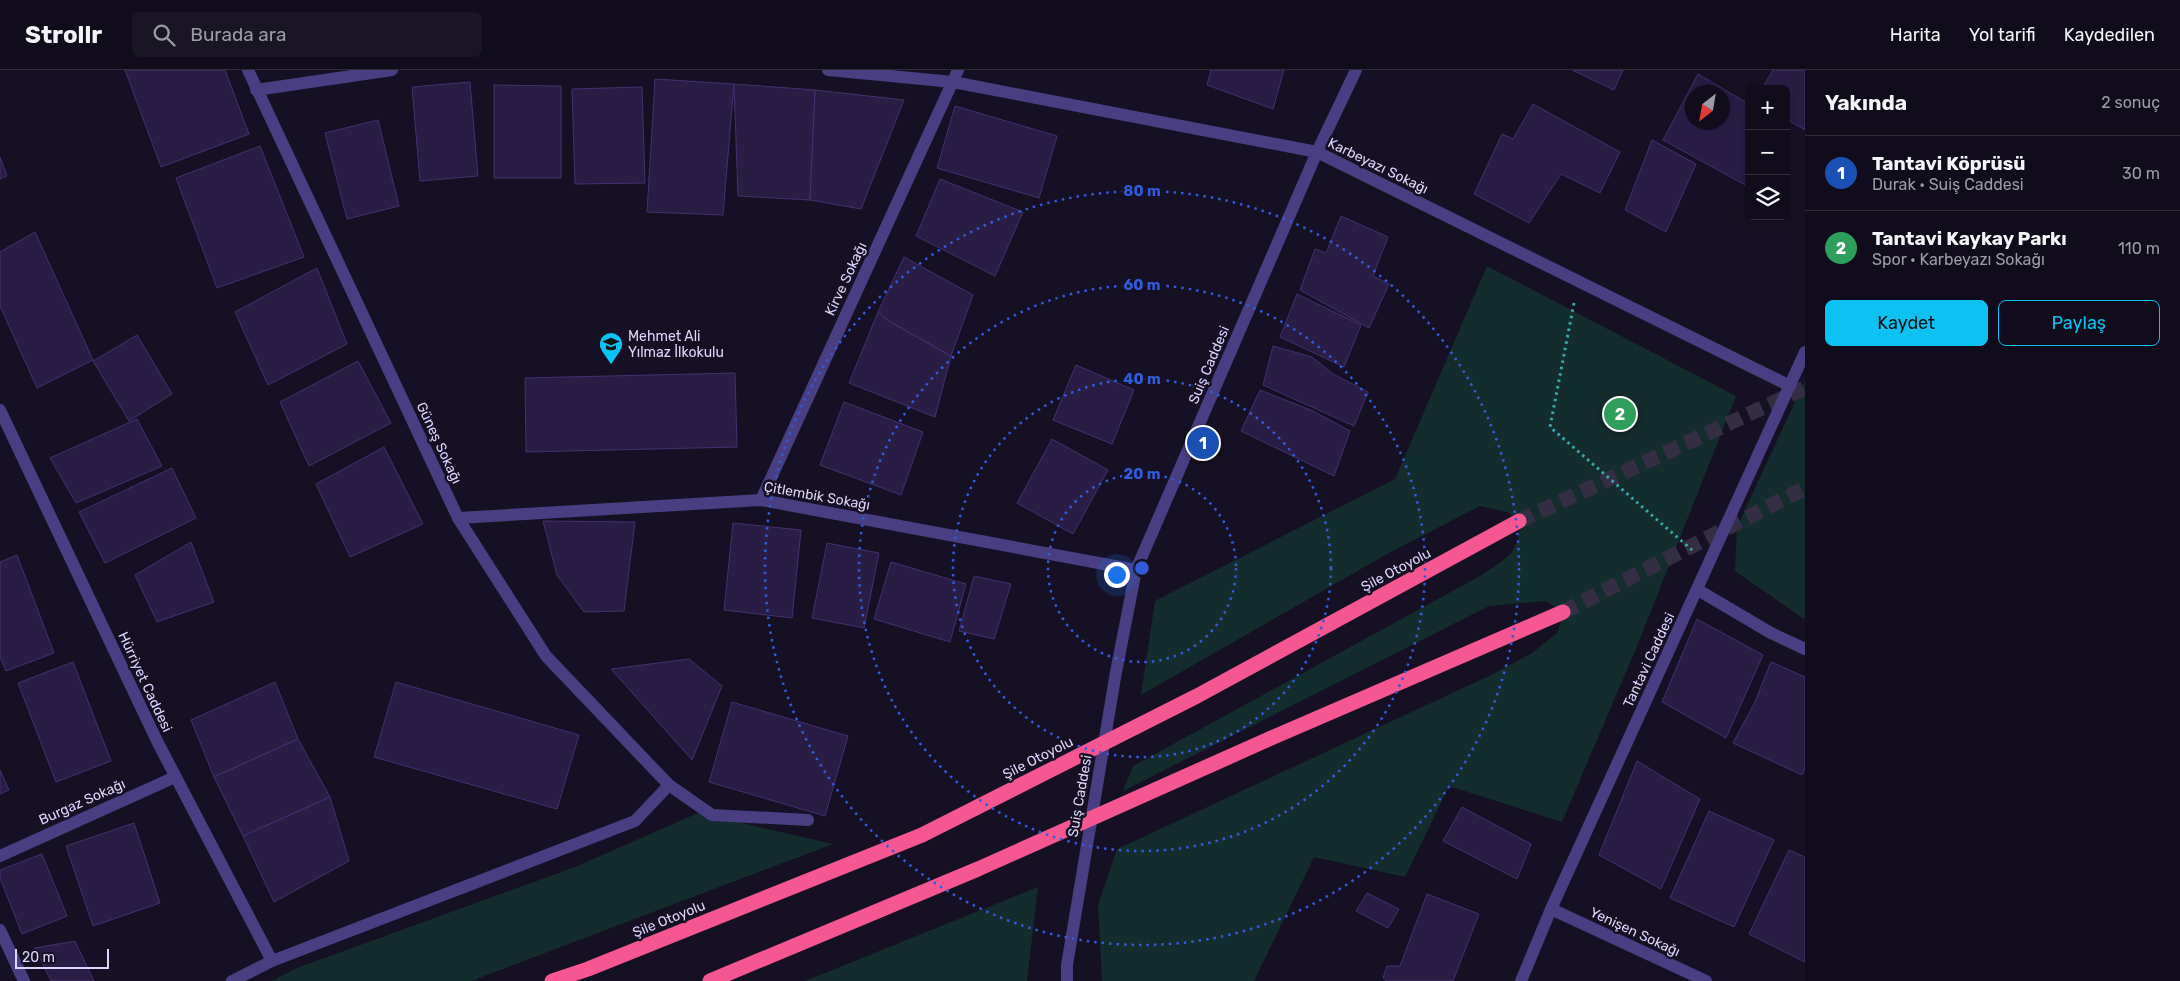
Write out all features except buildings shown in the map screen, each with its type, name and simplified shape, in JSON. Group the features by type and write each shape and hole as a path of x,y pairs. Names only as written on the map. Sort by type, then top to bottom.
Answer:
{"highway":[{"name":"Şile Otoyolu","path":"552,981 588,969 922,835 1198,696 1519,521"},
{"path":"710,981 969,872 1563,612"}],"street":[{"name":"Güneş Sokağı","path":"248,70 458,518 546,656 669,785 712,815 808,820"},
{"path":"256,90 392,70"},
{"name":"Karbeyazı Sokağı","path":"828,70 952,82 1317,152 1790,386"},
{"name":"Kirve Sokağı","path":"761,500 958,70"},
{"name":"Suiş Caddesi","path":"1067,981 1070,946 1116,672 1136,570 1317,152 1356,70"},
{"name":"Tantavi Caddesi","path":"1521,981 1551,910 1805,352"},
{"name":"Hürriyet Caddesi","path":"0,410 175,777 272,962"},
{"name":"Çitlembik Sokağı","path":"458,518 761,500 1136,570"},
{"path":"1698,590 1771,633 1805,648"},
{"name":"Burgaz Sokağı","path":"0,856 175,777"},
{"path":"232,981 272,962 634,821 669,785"},
{"name":"Yenişen Sokağı","path":"1551,910 1706,981"},
{"path":"0,930 24,981"}],"path":[{"path":"1578,281 1550,428 1709,565"}],"green space":[{"path":"1487,266 1736,396 1638,644 1562,822 1449,786 1405,877 1314,857 1254,981 1102,981 1098,905 1117,849 1491,675 1532,653 1558,632 1563,612 1546,601 1489,606 1123,791 1133,766 1480,576 1503,560 1514,548 1519,532 1519,521 1507,512 1480,506 1387,554 1141,695 1155,601 1395,479"},
{"path":"1805,380 1804,619 1735,571 1737,527"},
{"path":"698,813 833,844 471,981 271,981 297,968 575,867"},
{"path":"1038,887 1027,981 805,981"}],"tunnel":[{"path":"1519,521 1805,388"},
{"path":"1563,612 1805,488"}],"place":[{"name":"Mehmet Ali Yılmaz İlkokulu","path":"611,365"},
{"name":"Tantavi Kaykay Parkı","path":"1620,414"},
{"name":"Tantavi Köprüsü","path":"1203,443"}]}
